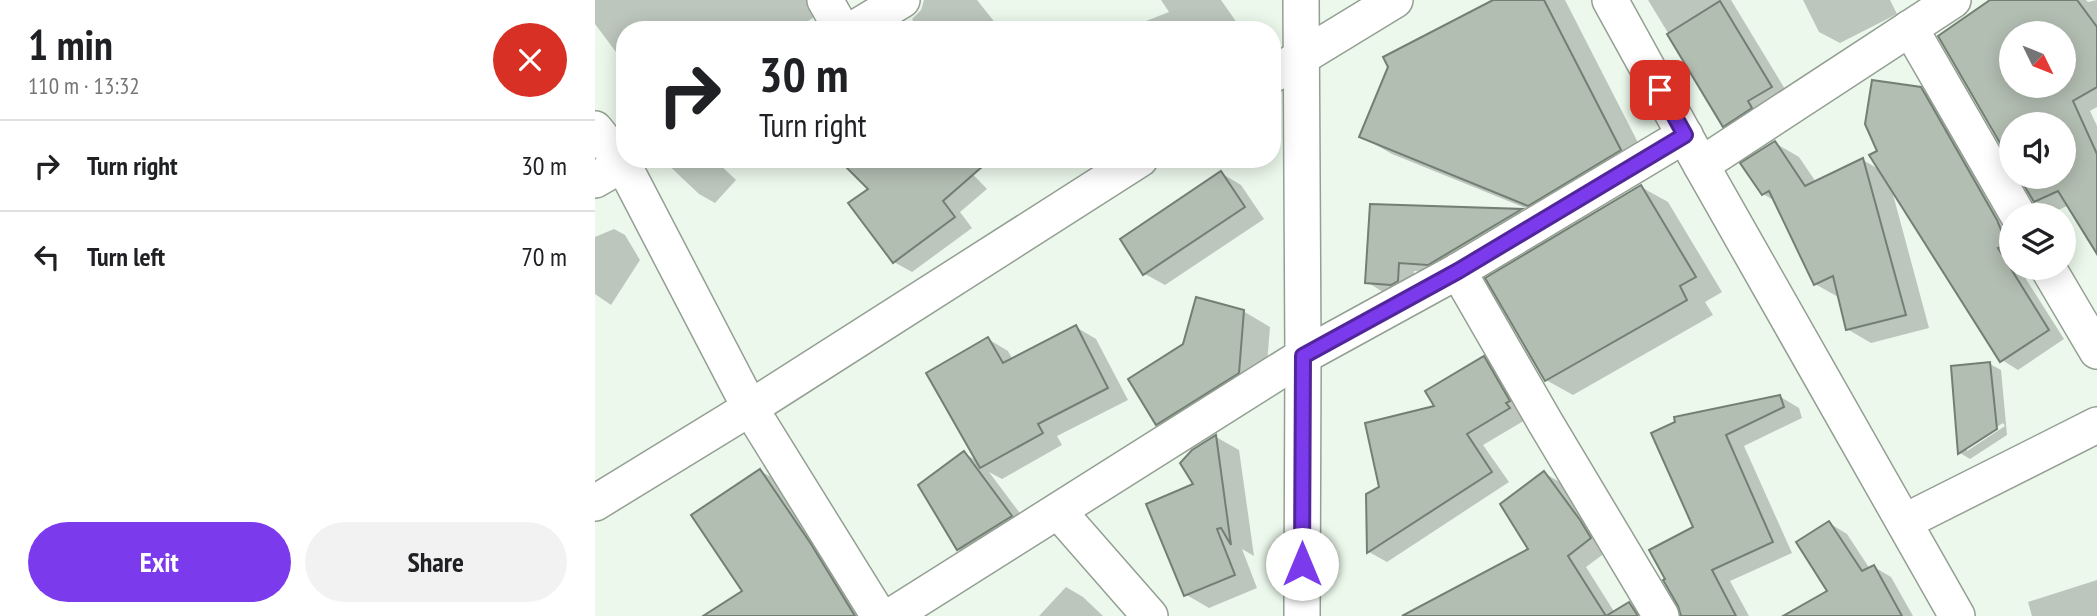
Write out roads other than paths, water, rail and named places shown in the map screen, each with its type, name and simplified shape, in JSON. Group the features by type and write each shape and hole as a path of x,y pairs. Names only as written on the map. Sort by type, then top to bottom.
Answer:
{"street":[{"path":"825,0 837,21"},
{"path":"867,21 902,0"},
{"path":"1301,0 1287,66 1303,356 1302,616"},
{"path":"1287,66 1395,0"},
{"path":"1610,0 1957,616"},
{"path":"891,616 1303,356 1458,271 1693,150 1910,28 1953,0"},
{"path":"1910,28 2011,203"},
{"path":"595,129 750,408 879,616"},
{"path":"595,503 750,408 1126,168"},
{"path":"1458,271 1661,616"},
{"path":"2055,280 2097,351"},
{"path":"1904,522 2097,425"},
{"path":"1058,511 1150,616"}]}
